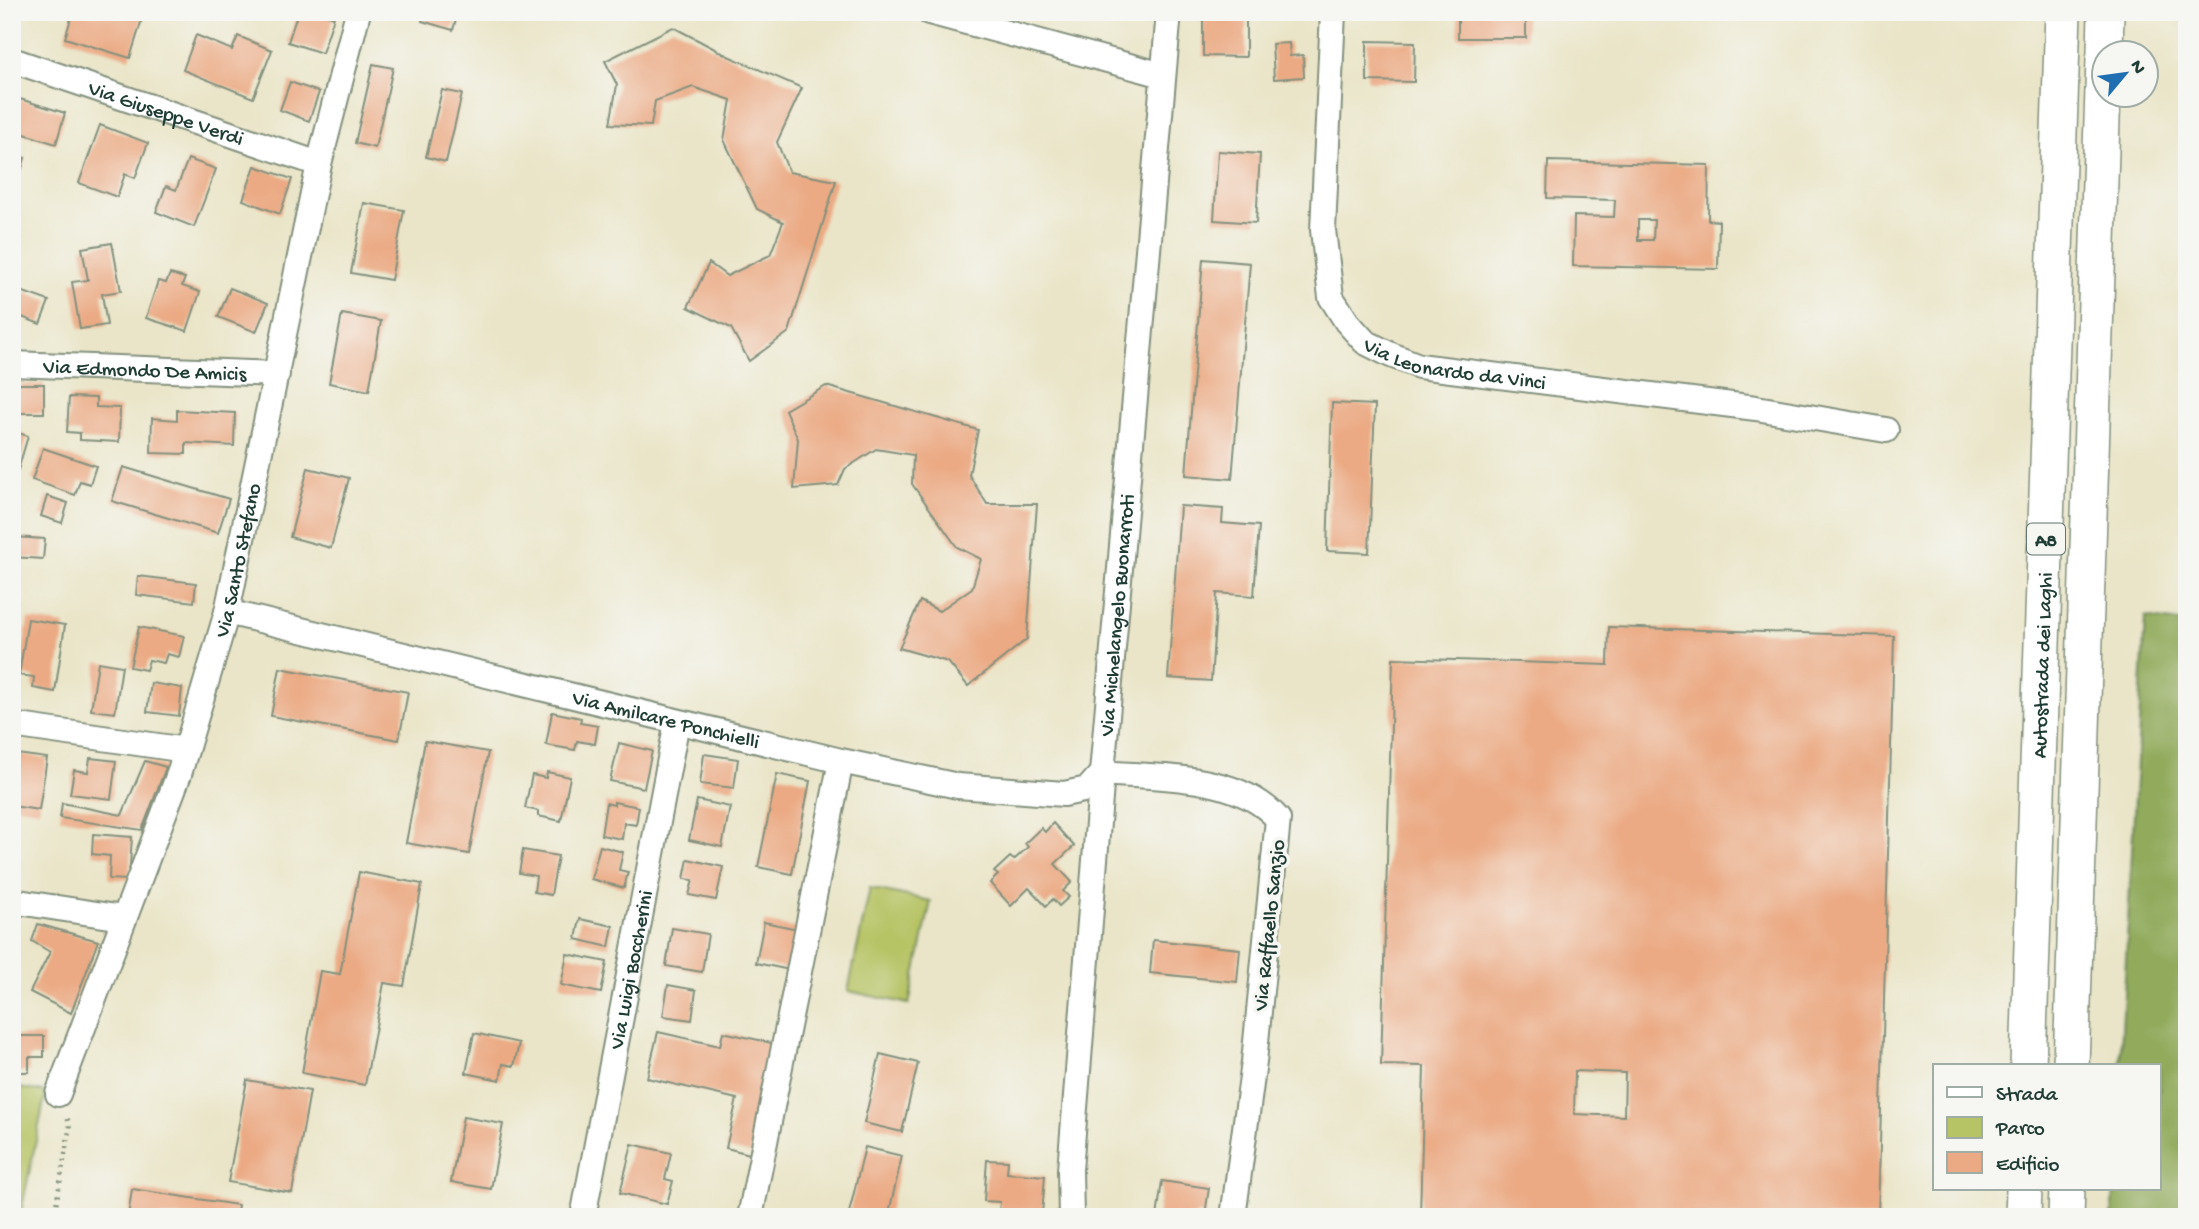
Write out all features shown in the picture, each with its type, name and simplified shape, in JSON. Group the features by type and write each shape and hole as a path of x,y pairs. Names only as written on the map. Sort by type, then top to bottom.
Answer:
{"highway":[{"name":"Autostrada dei Laghi","path":"2028,1064 2063,12"},
{"path":"2105,38 2106,12"},
{"name":"Autostrada dei Laghi","path":"2071,1064 2103,108"},
{"path":"2023,1217 2024,1190"},
{"path":"2067,1190 2067,1217"}],"street":[{"name":"Via Santo Stefano","path":"58,1094 179,774 227,612 319,164 358,12"},
{"path":"929,12 1163,75"},
{"name":"Via Michelangelo Buonarroti","path":"1070,1217 1070,1170 1102,772 1169,12"},
{"name":"Via Leonardo da Vinci","path":"1333,12 1322,230 1331,298 1365,342 1419,366 1756,408 1886,430"},
{"name":"Via Giuseppe Verdi","path":"12,60 319,164"},
{"name":"Via Edmondo De Amicis","path":"12,364 277,374"},
{"name":"Via Amilcare Ponchielli","path":"227,612 677,722 958,786 1065,794 1088,789 1102,772"},
{"name":"Via Luigi Boccherini","path":"583,1217 677,722"},
{"path":"12,725 186,750"},
{"path":"750,1217 841,761"},
{"name":"Via Raffaello Sanzio","path":"1102,772 1220,784 1267,806 1278,819 1254,1062 1233,1217"},
{"path":"12,901 123,918"}],"path":[{"path":"54,1217 70,1125 58,1094"}],"green space":[{"path":"2145,617 2187,623 2187,1217 2112,1217 2114,1190 2160,1190 2160,1064 2120,1064"},
{"path":"870,888 931,901 909,1004 848,991"},
{"path":"12,1087 46,1092 20,1217 12,1217"}],"building":[{"path":"73,12 132,12 143,16 130,58 65,38"},
{"path":"298,12 321,12 334,17 322,53 288,42"},
{"path":"425,12 458,12 453,30 422,21"},
{"path":"1203,12 1246,12 1246,57 1203,56"},
{"path":"1458,12 1526,12 1526,38 1458,38"},
{"path":"673,27 728,56 802,88 777,142 789,172 836,181 789,332 749,361 731,328 688,307 709,263 727,276 770,255 783,222 757,209 724,140 731,100 693,87 655,101 651,126 610,124 617,85 605,61"},
{"path":"196,35 232,50 238,36 272,50 253,98 183,70"},
{"path":"1367,41 1415,42 1414,82 1367,81"},
{"path":"1289,43 1290,56 1303,55 1304,77 1274,79 1272,44"},
{"path":"373,64 393,68 375,148 355,143"},
{"path":"290,82 319,92 309,121 280,110"},
{"path":"442,90 462,94 446,162 426,157"},
{"path":"20,99 65,113 56,144 12,130"},
{"path":"100,125 148,143 135,178 125,174 117,197 79,183"},
{"path":"1218,151 1260,154 1256,223 1214,220"},
{"path":"12,154 25,158 14,195 12,195"},
{"path":"188,159 216,169 194,227 156,212 166,186 176,190"},
{"path":"1548,161 1709,165 1708,220 1719,221 1718,269 1573,266 1574,216 1614,217 1615,200 1547,198","holes":["1638,220 1654,220 1653,240 1638,240"]},
{"path":"255,166 292,179 280,214 243,200"},
{"path":"364,203 404,210 391,280 351,273"},
{"path":"112,243 121,291 102,294 107,325 80,329 72,282 88,280 82,248"},
{"path":"1203,259 1250,263 1232,479 1186,475"},
{"path":"170,274 185,278 182,286 200,292 187,331 146,318 158,281 166,283"},
{"path":"12,288 49,301 40,324 22,317 18,325 12,323"},
{"path":"230,288 268,303 256,332 218,317"},
{"path":"342,314 381,321 369,391 329,383"},
{"path":"13,384 44,384 44,413 13,413"},
{"path":"826,386 978,430 969,475 987,504 1037,504 1027,639 968,686 948,662 899,648 920,601 939,611 972,588 981,559 957,547 912,484 913,455 876,449 845,469 838,485 794,489 798,439 785,410"},
{"path":"69,397 96,398 96,407 120,408 119,442 80,440 80,433 67,432"},
{"path":"1332,403 1375,405 1369,553 1327,551"},
{"path":"177,410 235,413 234,446 186,443 186,454 151,453 152,418 177,420"},
{"path":"12,431 28,436 13,487 12,487"},
{"path":"43,448 96,466 90,484 80,481 75,495 32,480"},
{"path":"123,467 229,499 218,533 112,501"},
{"path":"308,468 349,478 331,548 290,537"},
{"path":"47,496 68,503 62,523 41,516"},
{"path":"1180,506 1223,509 1222,523 1259,526 1254,596 1217,593 1211,681 1168,678"},
{"path":"14,537 45,539 43,559 12,557"},
{"path":"138,576 196,583 194,602 136,595"},
{"path":"28,619 65,625 55,692 33,688 34,677 19,675"},
{"path":"139,627 184,636 179,657 167,654 164,663 149,660 146,670 130,667"},
{"path":"1609,627 1894,636 1878,1217 1420,1217 1424,1066 1381,1065 1393,658 1608,665","holes":["1575,1071 1625,1073 1624,1116 1574,1114"]},
{"path":"98,662 122,666 115,713 91,710"},
{"path":"280,668 408,692 399,740 271,716"},
{"path":"151,683 182,688 179,716 147,712"},
{"path":"552,712 581,718 580,723 598,726 595,744 577,741 575,750 546,745"},
{"path":"425,741 488,752 469,854 406,843"},
{"path":"619,743 652,751 644,788 610,781"},
{"path":"17,754 47,758 39,810 12,806 12,767 15,767"},
{"path":"704,754 738,759 734,788 700,784"},
{"path":"90,758 116,761 111,799 70,794 74,770 88,772"},
{"path":"145,761 166,767 142,830 60,818 62,803 122,815"},
{"path":"547,772 570,777 561,821 538,816 538,811 525,808 532,775 546,778"},
{"path":"777,774 810,781 792,874 758,867"},
{"path":"697,800 730,807 722,847 689,840"},
{"path":"614,802 639,807 636,825 624,823 622,839 601,835 606,803 614,805"},
{"path":"1053,823 1074,846 1055,864 1072,882 1063,891 1069,897 1059,906 1053,899 1046,906 1029,888 1011,906 990,883 998,875 994,872 1010,857 1014,860 1028,847 1025,843 1041,828 1045,832"},
{"path":"93,834 132,837 129,880 109,879 110,856 92,854"},
{"path":"600,846 623,852 619,870 628,872 624,888 591,879"},
{"path":"523,850 558,856 551,895 534,892 536,876 519,873"},
{"path":"688,859 723,867 716,900 689,895 693,880 684,879"},
{"path":"359,872 422,884 404,986 384,983 365,1085 302,1073 320,971 340,974"},
{"path":"580,919 613,926 609,947 576,939"},
{"path":"764,922 798,929 790,970 756,963"},
{"path":"38,924 98,941 71,1013 30,992 50,952 32,941"},
{"path":"672,928 708,934 702,972 666,966"},
{"path":"1153,940 1240,949 1237,982 1150,973"},
{"path":"567,954 607,962 601,993 561,985"},
{"path":"668,985 696,990 692,1020 663,1016"},
{"path":"658,1032 720,1046 723,1032 776,1044 750,1154 726,1148 737,1099 647,1078"},
{"path":"474,1033 519,1043 514,1066 503,1064 500,1080 466,1073"},
{"path":"12,1036 44,1036 44,1057 29,1057 29,1072 12,1072"},
{"path":"880,1054 918,1063 902,1132 864,1123"},
{"path":"247,1080 310,1091 292,1193 228,1182"},
{"path":"463,1117 503,1124 491,1189 451,1182"},
{"path":"632,1144 671,1153 665,1179 673,1181 667,1204 620,1193"},
{"path":"865,1147 902,1156 888,1217 848,1217"},
{"path":"987,1160 1008,1161 1007,1173 1045,1176 1042,1215 999,1212 1000,1202 984,1201"},
{"path":"1162,1181 1209,1188 1205,1215 1157,1217"},
{"path":"132,1189 238,1205 236,1217 128,1217"}]}
